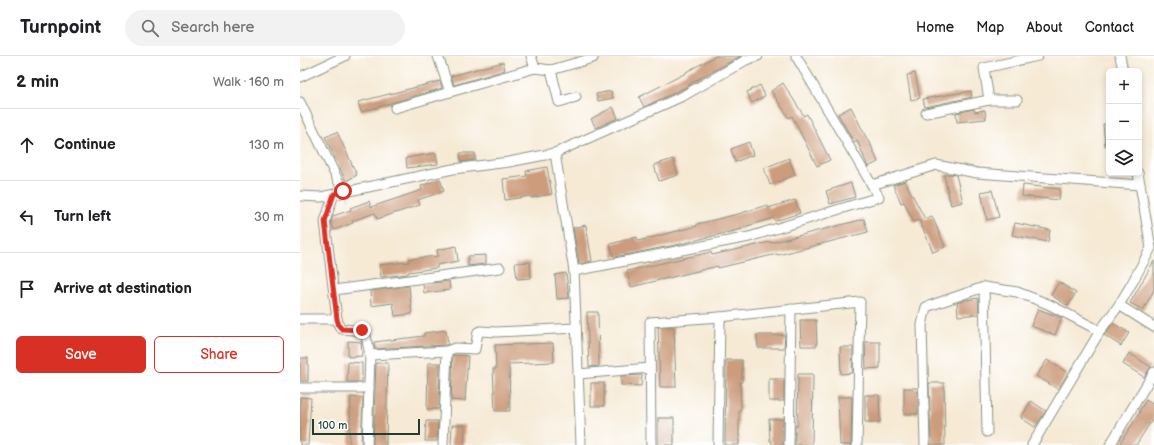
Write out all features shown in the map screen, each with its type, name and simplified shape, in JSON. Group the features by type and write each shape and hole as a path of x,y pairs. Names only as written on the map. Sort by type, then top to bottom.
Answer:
{"street":[{"path":"300,77 345,56"},
{"path":"438,56 450,92"},
{"path":"531,56 535,68"},
{"path":"300,196 321,196 334,194 453,169 509,162 555,153 683,96 746,60 758,56"},
{"path":"574,271 749,237 879,197 796,56"},
{"path":"989,100 984,68 1038,56"},
{"path":"1120,56 1122,68"},
{"path":"395,108 535,68 551,70 593,58"},
{"path":"551,70 559,102 576,97"},
{"path":"926,113 989,100 1017,100"},
{"path":"300,102 343,191"},
{"path":"555,153 574,271 581,445"},
{"path":"872,185 936,165 977,173 1140,185"},
{"path":"1032,445 1100,331 1119,305 1152,249 1138,176"},
{"path":"334,194 325,221 337,319 339,326 342,329 364,331 370,355 367,445"},
{"path":"334,290 500,268"},
{"path":"925,445 922,325 926,308 984,287 1017,292 1048,304 1100,331"},
{"path":"984,287 987,432"},
{"path":"651,445 650,322 720,317 860,302 857,445"},
{"path":"1119,305 1154,327"},
{"path":"789,445 791,309"},
{"path":"718,445 720,317"},
{"path":"300,319 337,319"},
{"path":"370,355 447,351 455,348 475,349 478,332 480,331 496,332 576,328"},
{"path":"443,445 447,351"},
{"path":"578,374 650,368"},
{"path":"1110,445 1154,372"},
{"path":"300,388 370,388"}],"building":[{"path":"716,56 741,56 689,84 690,85 644,107 639,97"},
{"path":"503,62 505,70 454,85 451,76"},
{"path":"915,73 920,98 911,100 907,75"},
{"path":"440,81 442,88 361,112 358,102"},
{"path":"783,83 804,116 807,114 830,160 817,166 792,116 789,118 771,91"},
{"path":"760,85 765,96 752,103 747,92"},
{"path":"611,91 613,98 598,101 596,94"},
{"path":"971,91 972,97 925,107 923,99"},
{"path":"613,107 618,118 596,128 591,119"},
{"path":"851,107 878,162 868,167 857,140 854,142 838,114"},
{"path":"974,109 975,112 985,110 986,119 957,122 956,113"},
{"path":"1103,124 1106,124 1105,146"},
{"path":"337,132 357,175 346,181 325,137"},
{"path":"749,142 753,155 735,162 731,149"},
{"path":"436,153 438,164 407,168 406,158"},
{"path":"460,153 475,153 475,160 461,162"},
{"path":"789,158 795,175 770,185 764,168"},
{"path":"673,159 678,175 659,181 654,165"},
{"path":"547,167 552,194 531,198 531,196 505,200 503,179 527,176 526,171"},
{"path":"944,175 956,175 963,202 951,205"},
{"path":"440,179 444,191 418,200 420,205 377,219 375,213 352,221 353,223 334,230 331,221 333,216 351,210 350,208 369,201 371,207 422,190 421,186"},
{"path":"905,181 925,219 932,216 945,247 933,252 919,220 914,222 904,202 901,203 893,185"},
{"path":"851,183 855,197 830,204 826,191"},
{"path":"1023,185 1060,189 1059,200 1022,196"},
{"path":"992,190 999,217 987,220 981,192"},
{"path":"795,200 800,213 775,221 774,218 741,228 742,229 680,244 614,257 610,244 637,237 638,241 697,226 697,224 767,205 768,208"},
{"path":"864,219 868,232 778,255 718,268 718,266 631,287 627,271 711,252 712,255 770,243"},
{"path":"1015,223 1050,230 1048,242 1012,235"},
{"path":"586,225 592,261 579,264 573,228"},
{"path":"456,246 458,261 437,265 437,268 408,272 408,274 381,277 379,265 409,262 409,259 438,256 437,250"},
{"path":"486,255 486,264 468,266 468,256"},
{"path":"1154,261 1154,290 1143,310 1130,303"},
{"path":"530,262 531,278 517,279 515,263"},
{"path":"566,273 569,298 557,299 555,275"},
{"path":"449,281 450,290 424,293 423,284"},
{"path":"1059,282 1076,293 1068,306 1051,295"},
{"path":"409,286 412,314 395,316 393,303 371,306 370,291"},
{"path":"978,298 979,314 958,316 957,303"},
{"path":"1038,309 1062,318 1055,335 1031,326"},
{"path":"587,312 598,312 599,366 589,367"},
{"path":"800,320 816,320 817,346 801,346"},
{"path":"1113,323 1129,333 1121,346 1104,335"},
{"path":"658,327 674,327 676,387 660,387"},
{"path":"446,330 448,344 446,345 375,349 374,342 424,336 424,333"},
{"path":"757,335 785,335 784,348 758,348"},
{"path":"348,341 361,342 362,356 348,357"},
{"path":"865,342 880,342 880,368 866,369"},
{"path":"553,343 554,362 509,364 510,411 495,411 493,369 496,369 495,345"},
{"path":"840,347 853,347 852,373 841,374"},
{"path":"1129,353 1151,367 1144,377 1123,364"},
{"path":"453,355 468,356 465,401 451,400"},
{"path":"300,358 308,358 308,381 300,381"},
{"path":"726,360 742,360 742,382 740,382 741,409 739,410 739,445 725,445"},
{"path":"1047,360 1068,373 1058,389 1036,376"},
{"path":"348,362 362,363 362,382 347,382"},
{"path":"376,363 388,363 386,445 373,445"},
{"path":"428,363 440,363 439,409 427,409"},
{"path":"798,374 813,374 812,445 795,445"},
{"path":"642,375 641,386 621,385 621,376"},
{"path":"769,379 784,379 784,401 769,401"},
{"path":"591,383 604,383 604,406 591,406"},
{"path":"929,383 944,383 945,445 931,445"},
{"path":"904,388 918,388 918,414 904,414"},
{"path":"865,395 879,395 880,422 865,422"},
{"path":"300,397 311,398 308,445 300,445"},
{"path":"351,397 363,398 361,445 349,445"},
{"path":"838,397 852,397 851,445 840,445"},
{"path":"1146,400 1154,405 1154,421 1152,420 1136,445 1119,445 1140,412 1139,411"},
{"path":"1031,401 1046,411 1035,427 1021,418"},
{"path":"658,418 674,418 674,445 658,445"},
{"path":"769,419 783,419 783,445 772,445 772,441 770,441"},
{"path":"426,421 438,421 437,441 425,441"},
{"path":"452,425 465,425 464,445 451,445"}],"route":[{"path":"343,191 334,194 325,221 337,319 339,326 342,329 362,330"}]}
